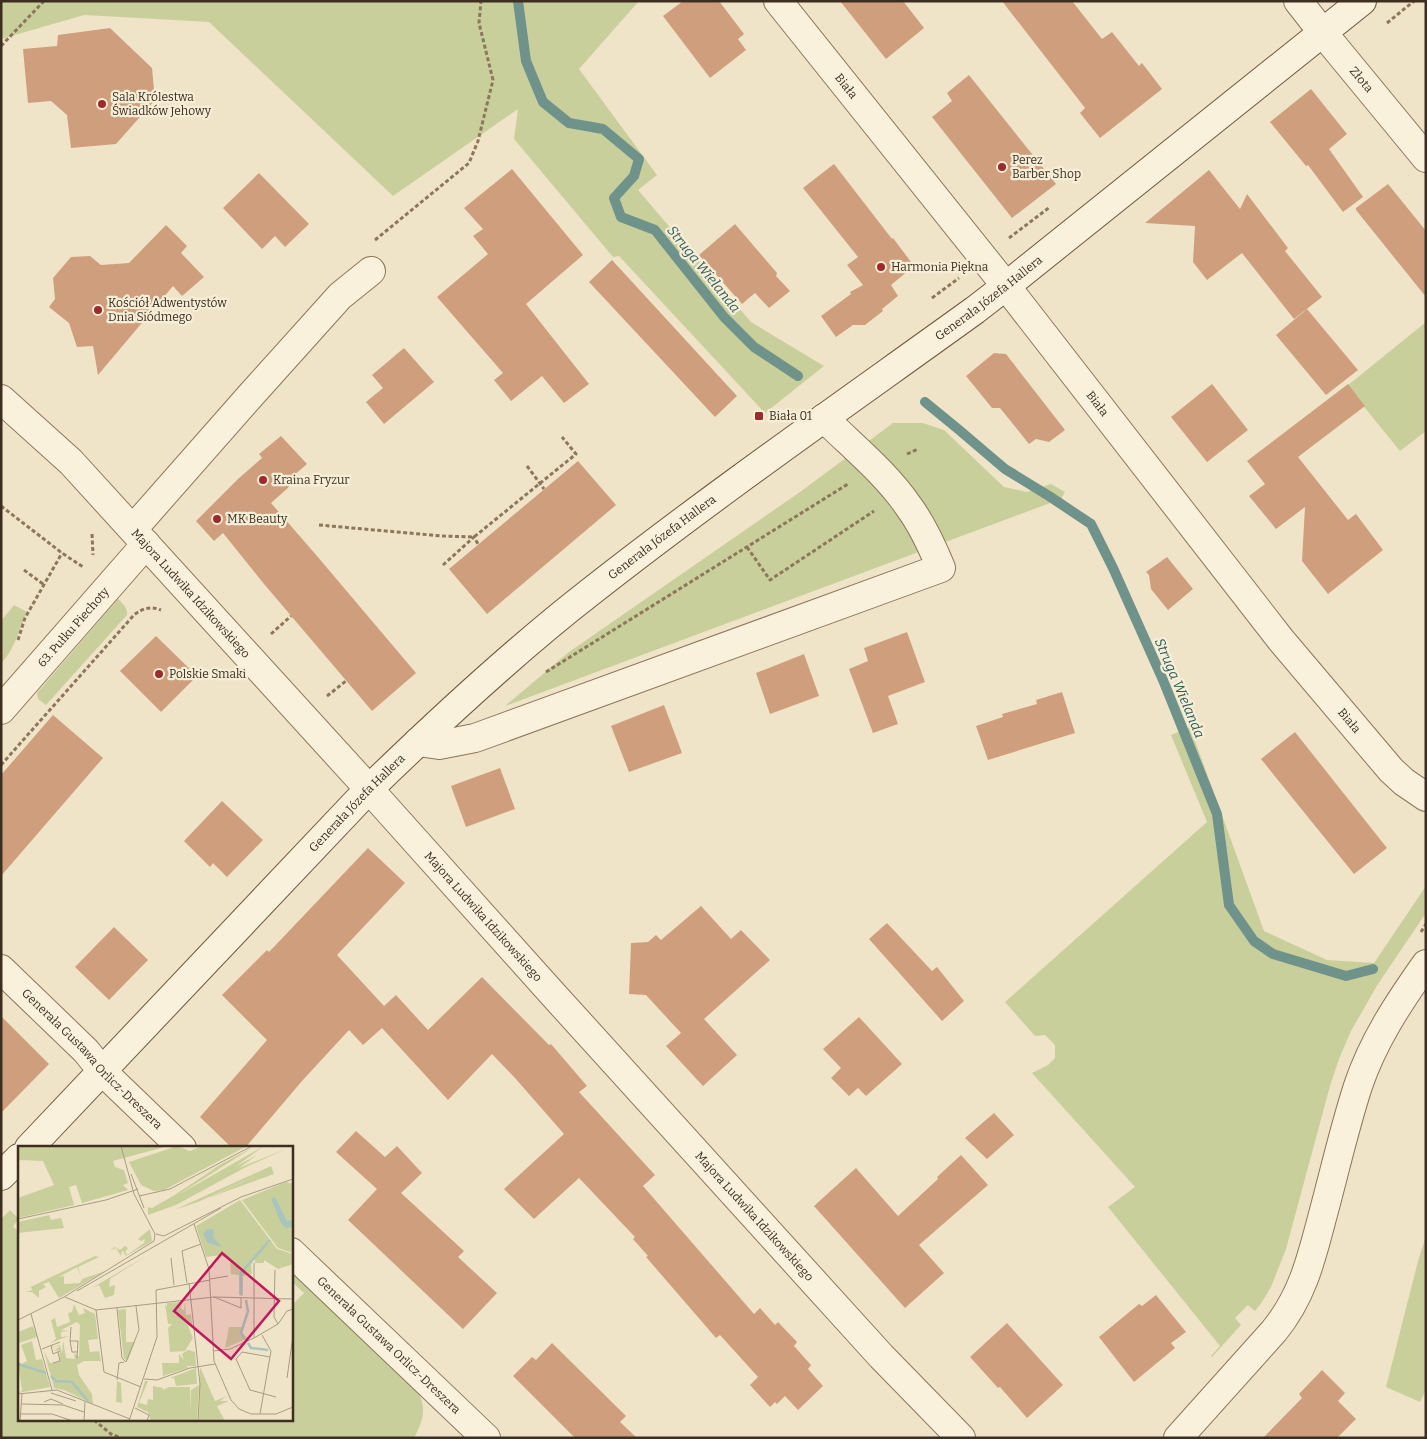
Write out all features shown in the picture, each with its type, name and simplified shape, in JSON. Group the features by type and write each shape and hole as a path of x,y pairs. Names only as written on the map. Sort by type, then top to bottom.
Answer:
{"street":[{"name":"Biała","path":"778,1 1006,286 1281,640 1391,770 1426,797"},
{"name":"Złota","path":"1298,1 1426,158"},
{"name":"Generała Józefa Hallera","path":"30,1146 369,789 418,742 512,658 589,593 754,468 1006,286 1362,1"},
{"name":"63. Pułku Piechoty","path":"1,710 244,402 340,296 371,271"},
{"name":"Majora Ludwika Idzikowskiego","path":"1,399 71,462 875,1349 961,1438"},
{"path":"418,742 440,745 475,738 941,568 928,537 909,506 876,467 824,418"},
{"path":"1178,1438 1274,1331 1286,1316 1295,1300 1309,1266 1356,1094 1366,1065 1388,1021 1426,964"},
{"name":"Generała Gustawa Orlicz-Dreszera","path":"1,969 86,1050 102,1071 180,1146"},
{"path":"1,1176 18,1159"},
{"name":"Generała Gustawa Orlicz-Dreszera","path":"292,1253 486,1438"}],"path":[{"path":"1,46 44,1"},
{"path":"373,241 469,163 478,141 493,80 480,23 481,1"},
{"path":"443,565 474,537 576,454 562,436"},
{"path":"538,677 876,467 918,450"},
{"path":"527,466 544,489"},
{"path":"747,547 770,580 899,494"},
{"path":"1,506 87,570"},
{"path":"319,525 474,537"},
{"path":"90,562 93,555 91,530"},
{"path":"474,537 478,544"},
{"path":"17,643 25,618 62,553"},
{"path":"24,570 44,584"},
{"path":"1,765 134,615 140,610 148,608 156,608 162,611"},
{"path":"269,636 291,616"},
{"path":"325,698 346,681"},
{"path":"97,1422 112,1434 121,1438"}],"green space":[{"path":"1,1 639,1 579,69 657,175 638,190 751,322 824,366 765,413 619,256 613,257 514,139 518,109 393,196 209,22 84,15 1,39"},
{"path":"1426,322 1426,431 1400,451 1347,386"},
{"path":"893,423 923,423 944,430 1004,487 1027,492 1051,484 1065,492 1061,499 505,706 569,652 800,492"},
{"path":"118,599 126,608 127,615 46,705 38,699 37,693"},
{"path":"14,605 27,612 13,645 1,664 1,621"},
{"path":"1190,727 1264,931 1327,960 1374,963 1426,886 1426,913 1378,984 1351,1031 1339,1059 1286,1249 1271,1287 1255,1311 1248,1305 1235,1318 1241,1325 1212,1357 1220,1346 1108,1207 1135,1187 1032,1073 1048,1065 1055,1058 1055,1045 1045,1035 1035,1036 1005,1002 1207,822 1171,735"},
{"path":"10,1210 18,1218 13,1226 18,1232 18,1422 292,1422 292,1305 304,1293 292,1282 292,1271 419,1394 423,1411 414,1438 1,1438 1,1219"},
{"path":"1426,1236 1426,1390 1420,1402 1386,1387"}],"building":[{"path":"683,1 719,1 744,34 738,39 746,50 710,78 663,16"},
{"path":"840,1 903,1 924,28 886,59"},
{"path":"1002,1 1072,1 1102,39 1112,32 1139,66 1142,63 1162,89 1100,138 1080,113 1085,108"},
{"path":"110,28 152,68 155,100 116,144 71,148 67,115 51,101 28,103 23,49 57,46 58,35"},
{"path":"969,75 1056,184 1012,218 932,117 952,101 947,93"},
{"path":"1311,89 1347,134 1329,149 1363,197 1343,212 1308,165 1306,166 1270,122"},
{"path":"834,164 914,266 891,285 898,296 882,309 883,311 865,325 853,325 836,337 821,316 851,294 850,292 863,285 847,265 858,257 803,188"},
{"path":"512,169 583,255 526,304 589,384 564,403 542,376 511,401 494,380 503,373 437,297 488,254 473,236 483,229 464,208"},
{"path":"1209,170 1240,209 1247,194 1288,248 1285,251 1322,297 1294,319 1242,253 1207,280 1193,262 1195,226 1145,223"},
{"path":"259,173 309,224 285,247 275,236 262,249 223,208"},
{"path":"1388,184 1426,231 1426,297 1356,210 1356,208"},
{"path":"735,224 790,291 769,308 755,293 742,304 699,255"},
{"path":"166,225 187,246 181,253 204,277 182,296 173,286 98,375 93,346 77,347 69,323 49,307 55,299 53,278 71,257 90,256 101,265 129,263"},
{"path":"612,260 737,396 715,417 589,282"},
{"path":"1307,309 1358,370 1326,395 1276,335"},
{"path":"404,348 434,382 384,424 366,402 383,388 372,375"},
{"path":"994,353 1006,354 1065,430 1049,442 1036,439 1029,444 1000,408 992,408 966,376"},
{"path":"1212,384 1248,430 1207,462 1171,417"},
{"path":"1348,384 1365,406 1298,457 1348,520 1356,514 1383,550 1328,594 1302,561 1305,507 1276,529 1249,496 1265,484 1247,461"},
{"path":"281,436 307,464 286,482 289,487 271,503 416,673 372,711 223,533 214,541 196,521 262,458 259,454"},
{"path":"578,461 616,505 487,614 449,569"},
{"path":"1167,557 1193,589 1168,610 1151,589 1149,575 1146,572"},
{"path":"907,632 925,682 888,696 898,724 873,733 849,669 868,661 864,648"},
{"path":"156,636 197,676 161,712 120,671"},
{"path":"804,654 819,696 770,714 756,673"},
{"path":"1062,692 1075,733 988,760 976,726 1003,717 1002,714 1037,704 1036,700"},
{"path":"664,705 682,753 629,772 611,726"},
{"path":"53,715 103,758 1,876 1,775"},
{"path":"1295,732 1387,848 1354,874 1261,759"},
{"path":"500,768 515,809 466,827 451,786"},
{"path":"222,801 263,840 227,877 213,863 210,867 184,841"},
{"path":"368,848 405,883 337,955 384,1006 396,995 428,1030 482,977 549,1045 551,1044 587,1086 579,1092 655,1175 643,1186 754,1314 760,1308 775,1325 778,1322 797,1342 794,1346 811,1365 808,1369 823,1386 798,1410 785,1396 777,1404 775,1402 770,1407 750,1385 758,1377 720,1335 716,1338 646,1257 648,1256 633,1239 635,1237 579,1178 534,1219 504,1189 564,1134 492,1054 448,1100 382,1028 363,1045 349,1030 302,1081 247,1146 230,1146 200,1117 267,1040 222,995 267,950 269,952"},
{"path":"701,906 731,939 741,930 770,960 704,1019 737,1055 703,1086 666,1046 681,1033 646,995 629,994 631,943 648,942 656,935 661,940"},
{"path":"887,923 932,971 937,967 964,1001 942,1021 869,939"},
{"path":"114,927 148,960 109,1000 75,967"},
{"path":"1,1016 49,1064 1,1113"},
{"path":"859,1017 902,1064 866,1096 858,1088 849,1096 831,1078 841,1068 823,1049"},
{"path":"994,1113 1014,1135 987,1159 965,1138"},
{"path":"356,1131 385,1157 397,1146 422,1173 401,1193 464,1251 458,1257 497,1293 463,1329 348,1220 377,1189 336,1152"},
{"path":"961,1155 988,1185 919,1245 944,1273 905,1308 814,1206 856,1168 898,1216"},
{"path":"1156,1295 1186,1332 1171,1343 1175,1348 1134,1382 1099,1337 1139,1304 1142,1306"},
{"path":"1007,1323 1063,1385 1027,1418 970,1357"},
{"path":"552,1343 626,1416 620,1422 637,1438 575,1438 513,1376 532,1357 536,1360"},
{"path":"1322,1370 1345,1393 1338,1401 1356,1419 1337,1438 1263,1438 1302,1398 1299,1394"}],"waterway":[{"name":"Struga Wielanda","path":"518,1 526,61 543,102 569,123 603,129 639,159 634,176 614,198 621,217 655,230 724,317 754,347 798,376"},
{"name":"Struga Wielanda","path":"925,402 1005,469 1091,524 1113,568 1163,680 1217,814 1229,905 1254,941 1273,954 1346,976 1373,969"}],"place":[{"name":"Sala Królestwa Świadków Jehowy","path":"102,104"},
{"name":"Perez Barber Shop","path":"1002,167"},
{"name":"Harmonia Piękna","path":"881,267"},
{"name":"Kościół Adwentystów Dnia Siódmego","path":"98,310"},
{"name":"Biała 01","path":"759,416"},
{"name":"Kraina Fryzur","path":"263,480"},
{"name":"MK Beauty","path":"217,519"},
{"name":"Polskie Smaki","path":"159,674"}]}
